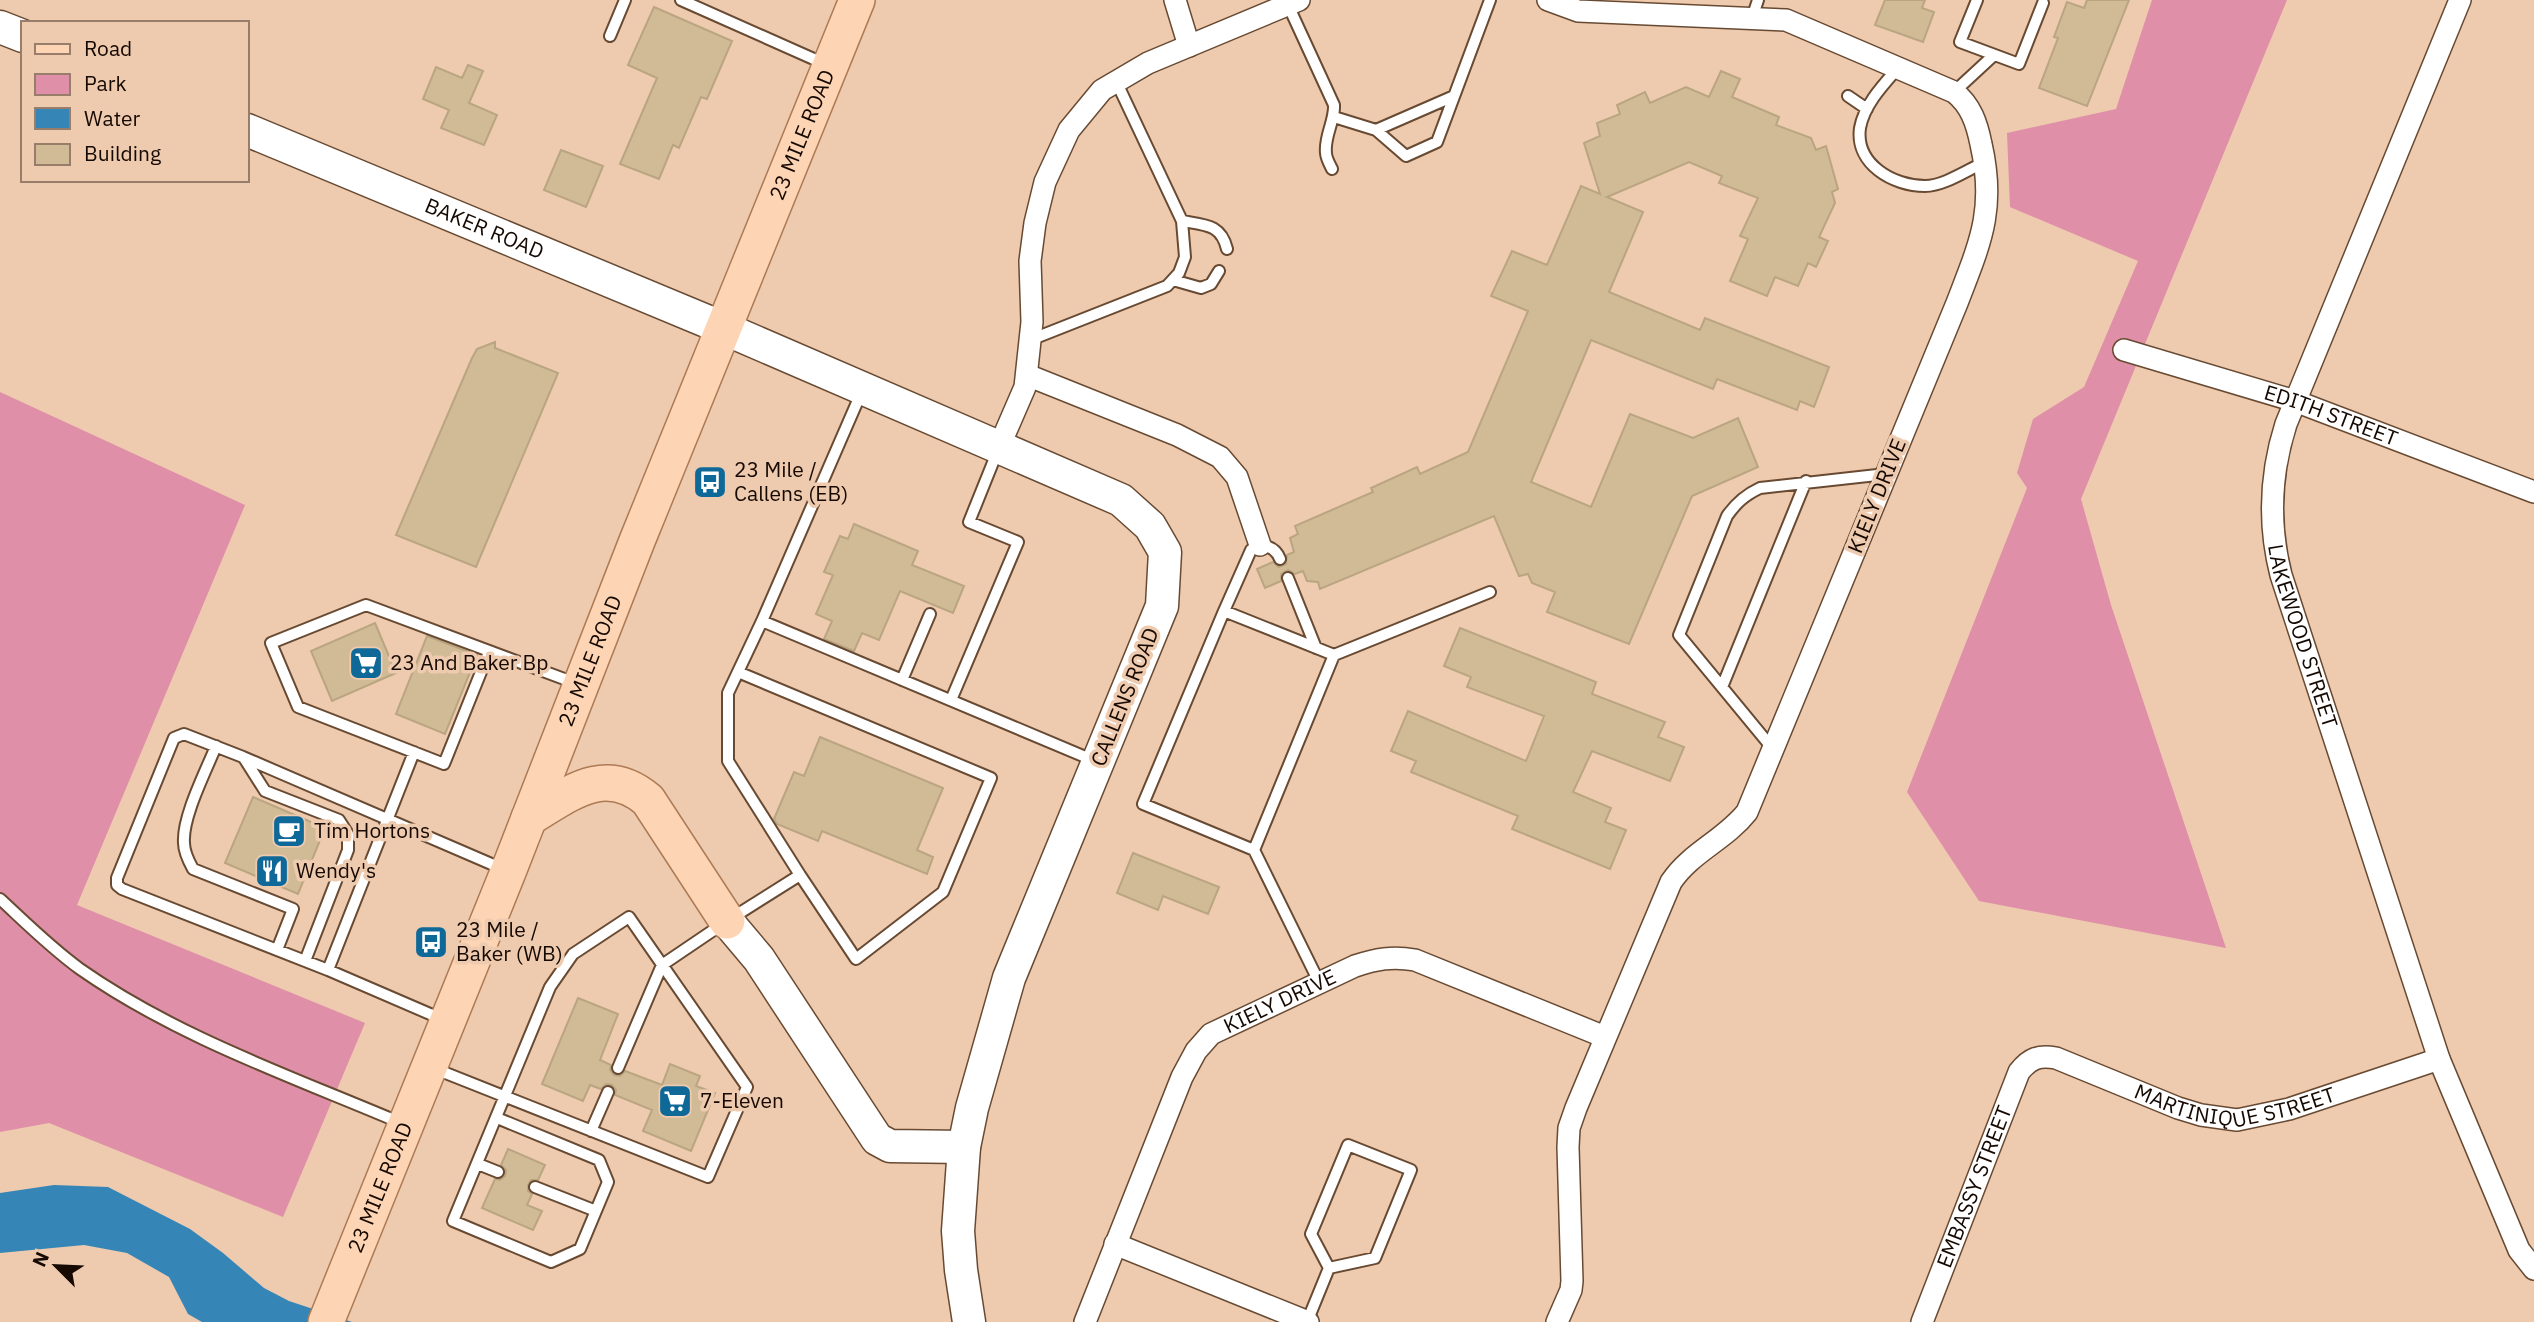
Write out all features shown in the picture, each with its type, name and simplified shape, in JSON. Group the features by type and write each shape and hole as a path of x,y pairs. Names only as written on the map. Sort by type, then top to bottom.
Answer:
{"main road":[{"name":"23 MILE ROAD","path":"326,1322 857,0"},
{"path":"529,818 571,792 590,784 618,783 640,793 648,800 727,921"}],"street":[{"path":"1175,0 1189,46"},
{"path":"1549,0 1578,11 1755,9 1954,92"},
{"name":"LAKEWOOD STREET","path":"2460,0 2295,401 2278,449 2274,469 2273,531 2276,557 2439,1059 2519,1250 2534,1269"},
{"path":"999,447 1025,387 1027,375 1032,322 1030,261 1035,223 1045,181 1069,130 1102,90 1148,62 1294,2"},
{"path":"0,27 21,35"},
{"name":"KIELY DRIVE","path":"1557,1322 1571,1290 1572,1281 1569,1128 1671,882 1681,867 1736,827 1747,812 1980,241 1989,198 1985,162 1970,110 1964,100 1954,92"},
{"name":"BAKER ROAD","path":"248,130 723,328"},
{"name":"CALLENS ROAD","path":"723,328 1121,500 1150,526 1165,552 1162,606 1009,978 972,1108 964,1147 958,1231 969,1322"},
{"name":"EDITH STREET","path":"2124,350 2295,401 2534,492"},
{"path":"1027,375 1177,435 1220,457 1237,477 1260,545"},
{"path":"727,921 760,959 877,1139 890,1146 964,1147"},
{"name":"KIELY DRIVE","path":"1085,1322 1182,1077 1203,1041 1211,1034 1355,966 1375,959 1394,957 1415,960 1605,1037"},
{"name":"MARTINIQUE STREET","path":"2034,1058 2056,1058 2201,1115 2237,1120 2289,1109 2439,1059"},
{"name":"EMBASSY STREET","path":"1922,1322 2019,1072 2034,1058"},
{"path":"1115,1244 1308,1322"}],"lane":[{"path":"610,36 625,0"},
{"path":"681,0 831,67"},
{"path":"1334,117 1376,130 1406,156 1437,142 1490,0"},
{"path":"1977,0 1960,42 2020,64 2043,3"},
{"path":"1294,2 1334,105 1334,117 1325,153 1332,169"},
{"path":"1954,92 1994,55"},
{"path":"1898,68 1879,90 1867,109 1860,128 1861,141 1872,164 1890,179 1902,184 1927,186 1985,162"},
{"path":"1030,340 1167,286 1180,273 1185,257 1182,221 1116,81"},
{"path":"1376,130 1454,96"},
{"path":"1848,96 1867,109"},
{"path":"1182,221 1213,227 1224,237 1227,249"},
{"path":"1173,280 1201,288 1211,284 1219,271"},
{"path":"738,672 991,778 943,892 856,959 728,761 728,693 863,388"},
{"path":"950,700 1018,542 969,522 999,447"},
{"path":"1773,749 1679,635 1727,516 1746,494 1760,488 1886,474"},
{"path":"1722,687 1806,481"},
{"path":"1280,559 1273,549 1260,545 1251,550 1143,804 1254,850 1320,984"},
{"path":"1288,578 1316,648"},
{"path":"1224,611 1334,655 1490,592"},
{"path":"489,652 444,764 298,707 271,643 366,605 581,685"},
{"path":"902,680 930,614"},
{"path":"762,621 1098,762"},
{"path":"1254,850 1334,655"},
{"path":"448,1022 328,970 117,885 117,878 174,738 184,734 508,872"},
{"path":"216,746 186,824 183,839 185,852 192,869 293,909 277,950"},
{"path":"328,970 414,752"},
{"path":"243,757 265,791 339,820 348,834 348,850 305,961"},
{"path":"618,1068 662,965 800,876"},
{"path":"0,899 54,948 111,990 204,1038 407,1125"},
{"path":"430,1066 506,1097 591,1131 708,1177 747,1087 629,917 573,954 550,987 506,1097 497,1118 478,1164 453,1221 551,1262 580,1248 608,1182 599,1160 497,1118"},
{"path":"591,1131 608,1092"},
{"path":"1308,1322 1329,1268 1311,1234 1348,1145 1412,1170 1375,1258 1329,1268"},
{"path":"478,1164 498,1172"},
{"path":"535,1187 596,1212"}],"green space":[{"path":"2152,0 2287,0 2081,499 2111,605 2226,948 1979,901 1907,792 2027,488 2017,473 2033,419 2084,387 2138,261 2010,207 2007,133 2116,109"},
{"path":"0,392 245,505 77,905 365,1023 283,1217 49,1123 0,1132"}],"water":[{"path":"54,1185 108,1187 190,1229 264,1288 289,1301 352,1322 202,1322 188,1314 169,1277 127,1253 84,1245 0,1253 0,1193"}],"building":[{"path":"1885,0 1925,0 1922,8 1934,12 1923,42 1875,25"},
{"path":"2087,0 2129,0 2087,106 2039,88 2058,38 2054,37 2067,2 2084,8"},
{"path":"654,7 732,41 707,99 701,97 679,148 673,145 659,179 620,164 657,78 628,65"},
{"path":"468,65 483,71 469,103 497,115 484,145 441,128 449,110 423,99 436,67 462,78"},
{"path":"1721,71 1740,79 1732,97 1779,117 1776,125 1811,138 1816,150 1826,146 1838,189 1832,192 1835,203 1819,237 1828,241 1816,267 1808,263 1798,286 1775,277 1767,296 1730,281 1748,239 1740,236 1758,198 1719,183 1722,176 1689,162 1607,197 1643,212 1609,292 1700,330 1705,318 1829,367 1814,407 1800,401 1797,410 1717,379 1713,389 1591,340 1531,482 1591,507 1630,414 1693,438 1738,418 1758,467 1692,496 1629,644 1547,612 1555,592 1532,583 1528,574 1519,576 1494,516 1320,589 1318,582 1307,581 1303,571 1295,574 1288,570 1281,574 1281,581 1265,588 1257,569 1273,562 1279,567 1286,564 1287,555 1294,552 1290,538 1298,534 1295,526 1373,492 1371,488 1417,467 1420,474 1468,452 1528,311 1491,296 1512,251 1547,265 1581,186 1600,194 1584,143 1600,136 1597,123 1620,114 1617,105 1645,92 1650,103 1686,87 1709,97"},
{"path":"561,150 603,166 586,207 544,190"},
{"path":"495,342 495,348 558,373 476,567 396,535 472,358 477,349"},
{"path":"854,524 918,551 912,565 964,586 953,613 900,591 879,640 862,633 854,651 824,639 832,621 816,614 833,575 824,572 840,536 848,539"},
{"path":"375,623 396,673 332,701 311,651"},
{"path":"1460,628 1596,682 1592,694 1665,722 1658,737 1684,747 1670,781 1592,751 1573,792 1611,808 1605,822 1626,830 1610,869 1512,829 1518,816 1411,772 1416,761 1391,751 1408,711 1526,761 1544,716 1467,687 1471,677 1444,666"},
{"path":"427,636 477,655 445,734 396,714"},
{"path":"820,737 943,788 917,850 933,857 927,874 822,831 818,841 777,824 774,819 794,772 804,776"},
{"path":"253,797 325,828 298,894 225,863"},
{"path":"1133,853 1219,887 1208,914 1163,896 1158,910 1117,893"},
{"path":"578,998 618,1014 600,1060 611,1065 610,1070 614,1075 620,1076 625,1071 662,1085 670,1064 700,1076 696,1086 715,1093 691,1151 643,1131 652,1110 615,1095 616,1090 612,1085 606,1084 601,1089 590,1085 583,1101 542,1084"},
{"path":"508,1149 545,1165 538,1180 531,1180 528,1185 528,1191 532,1194 527,1205 542,1211 533,1230 482,1208 495,1179 500,1180 505,1176 506,1170 501,1165"}],"place":[{"name":"23 Mile / Callens (EB)","path":"710,482"},
{"name":"23 And Baker Bp","path":"366,663"},
{"name":"Tim Hortons","path":"289,831"},
{"name":"Wendy's","path":"272,871"},
{"name":"23 Mile / Baker (WB)","path":"431,942"},
{"name":"7-Eleven","path":"675,1101"}]}
